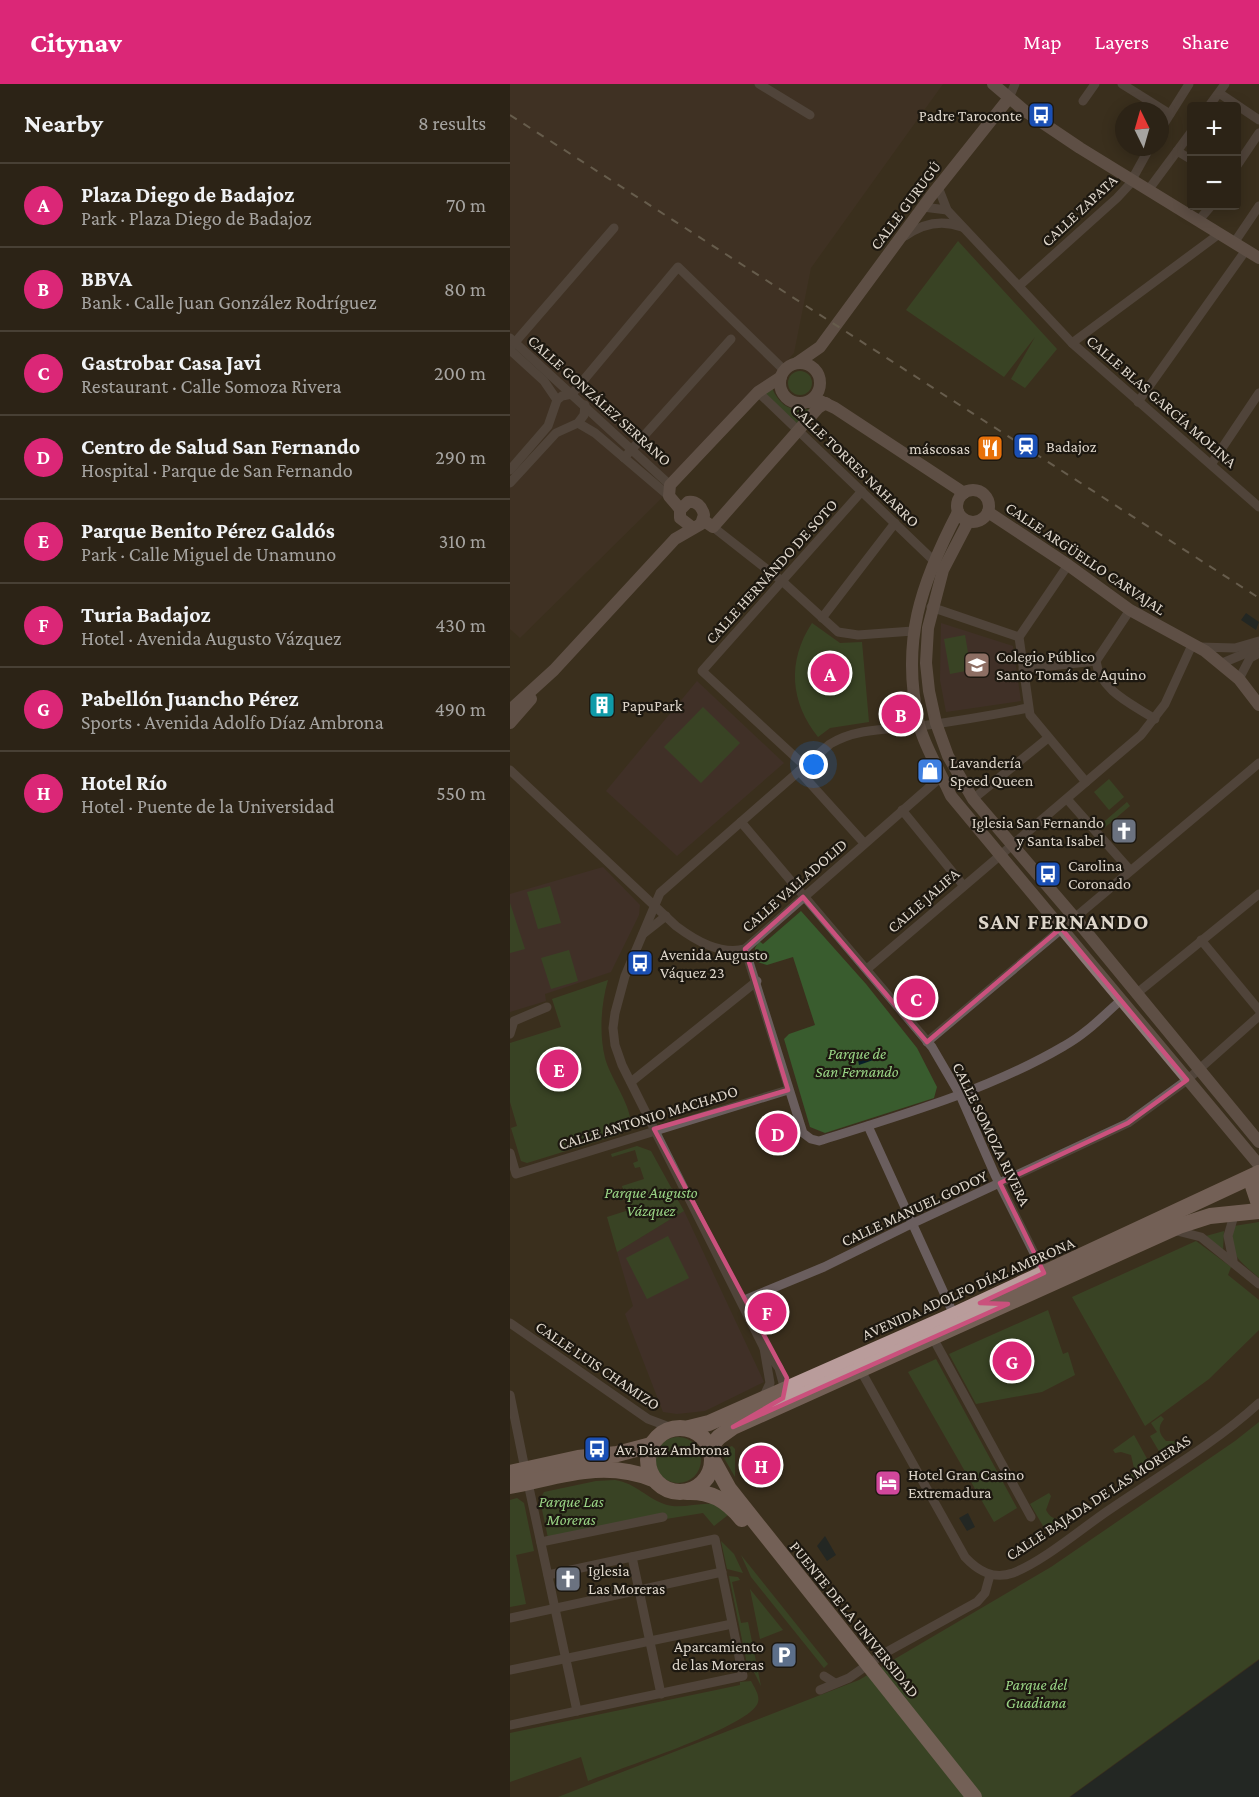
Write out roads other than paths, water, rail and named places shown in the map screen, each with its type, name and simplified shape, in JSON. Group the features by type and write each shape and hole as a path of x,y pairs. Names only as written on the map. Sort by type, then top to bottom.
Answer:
{"highway":[{"path":"1259,1173 1253,1186 1259,1204"},
{"name":"AVENIDA ADOLFO DÍAZ AMBRONA","path":"681,1428 709,1423 761,1400 784,1382 810,1379 954,1315 1259,1173"},
{"name":"AVENIDA ADOLFO DÍAZ AMBRONA","path":"712,1454 719,1437 733,1427 1167,1231 1209,1216 1259,1211"},
{"path":"954,1315 965,1318 997,1305 1008,1304"},
{"path":"733,1427 742,1419 780,1401 784,1382"},
{"path":"521,1475 602,1468 630,1470 653,1479 668,1490 687,1492 705,1480 712,1454 702,1437 681,1428 656,1437 651,1445 647,1462 653,1479"},
{"path":"510,1486 521,1475 578,1458 617,1454 651,1445"},
{"name":"PUENTE DE LA UNIVERSIDAD","path":"712,1454 729,1489 974,1797"},
{"name":"PUENTE DE LA UNIVERSIDAD","path":"687,1492 704,1491 720,1497 735,1511 964,1797"}],"main road":[{"path":"993,84 1009,98 1131,179 1259,258"},
{"name":"CALLE GURUGÚ","path":"798,363 820,347 938,187 1009,98"},
{"path":"820,347 818,373 820,387 830,406"},
{"path":"693,528 670,484 758,392 782,373 798,363 808,363 818,373"},
{"path":"782,373 780,388 786,398 799,403 808,402 830,406 964,493"},
{"path":"808,402 817,396 820,387"},
{"path":"510,723 554,670 675,539 693,528 708,523 798,431 830,406"},
{"path":"968,522 982,520 988,512 989,502 984,494 974,490 964,493 958,501 958,512 933,561 913,631 912,666 919,726 951,796 1259,1165"},
{"path":"683,510 699,504 708,523"},
{"path":"675,539 683,510"},
{"path":"958,512 968,522"},
{"name":"CALLE ARGÜELLO CARVAJAL","path":"988,512 1068,565 1130,610 1195,646 1239,679 1259,705"},
{"path":"968,522 943,570 931,607 926,663 936,723 952,764 974,799 1259,1142"},
{"path":"510,710 554,670"}],"street":[{"path":"759,84 810,116"},
{"name":"CALLE GURUGÚ","path":"1009,98 1015,84"},
{"path":"1083,100 1095,84"},
{"path":"1122,84 1170,114 1189,84"},
{"path":"1212,102 1225,84"},
{"path":"1219,93 1259,120"},
{"path":"1241,160 1259,133"},
{"path":"1149,189 1187,137"},
{"path":"1178,151 1187,157"},
{"path":"1241,151 1245,154"},
{"name":"CALLE ZAPATA","path":"1019,286 1117,198 1145,156"},
{"path":"924,207 947,210 938,187"},
{"path":"1234,243 1259,206"},
{"name":"CALLE BLAS GARCÍA MOLINA","path":"947,210 1072,343 1138,402 1212,463 1259,507"},
{"path":"1199,220 1207,210"},
{"path":"900,240 914,229 932,224 951,224 968,232"},
{"path":"511,345 614,228"},
{"path":"1072,343 1219,234"},
{"path":"1138,402 1246,250"},
{"path":"510,470 548,426 561,396 572,394 678,267 782,373"},
{"path":"627,455 731,339"},
{"name":"CALLE GONZÁLEZ SERRANO","path":"511,345 582,403 627,455 670,484"},
{"name":"CALLE GONZÁLEZ SERRANO","path":"511,345 544,381 562,421 595,433 670,484"},
{"path":"561,385 580,383"},
{"path":"510,483 550,438 575,424 584,415 580,383"},
{"name":"CALLE TORRES NAHARRO","path":"758,392 933,561"},
{"path":"1212,463 1259,393"},
{"name":"CALLE HERNÁNDO DE SOTO","path":"802,769 702,671 862,492"},
{"path":"708,523 783,581 838,632 846,635 913,631"},
{"path":"822,618 895,523"},
{"path":"1068,565 1019,638 1028,708 1048,738 1086,782"},
{"path":"931,607 1019,638"},
{"path":"1096,661 1130,610"},
{"path":"1220,664 1251,651 1259,642"},
{"name":"CALLE ARGÜELLO CARVAJAL","path":"1220,664 1223,657 1240,647 1259,642"},
{"name":"CALLE ARGÜELLO CARVAJAL","path":"1195,646 1240,647"},
{"name":"CALLE JALIFA","path":"867,969 1141,735 1155,719 1195,646"},
{"path":"1239,679 1250,658 1259,652"},
{"path":"1023,669 1096,661"},
{"path":"1096,661 1105,686 1155,719"},
{"path":"784,1382 764,1348 654,1129 615,1045 613,1028 621,987 660,893 843,736 867,730 919,726 1028,708"},
{"path":"974,799 1048,738"},
{"path":"927,1042 1130,869 1259,763"},
{"path":"802,769 864,843"},
{"name":"CALLE VALLADOLID","path":"510,770 666,916 694,939 718,949 745,948 942,776"},
{"path":"1067,799 1130,869"},
{"path":"902,810 963,885"},
{"name":"CALLE SOMOZA RIVERA","path":"741,822 927,1042 960,1095 1044,1273"},
{"path":"1136,994 1259,894"},
{"path":"641,935 666,916"},
{"path":"1201,940 1259,1010"},
{"path":"745,948 802,1133 811,1140 819,1141 960,1095 1064,1046 1090,1028 1121,1000"},
{"path":"631,1082 757,981"},
{"path":"510,1034 514,1022 520,1017 547,1007"},
{"name":"CALLE MANUEL GODOY","path":"742,1301 824,1267 1128,1123 1187,1080 1259,1016"},
{"name":"CALLE ANTONIO MACHADO","path":"510,1153 516,1174 654,1129 788,1090"},
{"path":"868,1126 954,1315"},
{"path":"1233,1219 1228,1236 1234,1262"},
{"path":"1167,1231 1195,1233 1259,1284"},
{"name":"CALLE LUIS CHAMIZO","path":"510,1323 648,1419 681,1428"},
{"path":"933,1338 1031,1517"},
{"path":"761,1400 770,1383 764,1348"},
{"path":"861,1371 965,1557 977,1570 990,1575"},
{"path":"510,1395 521,1475 541,1542 577,1711"},
{"name":"CALLE BAJADA DE LAS MORERAS","path":"820,1690 849,1678 883,1654 977,1602 985,1593 990,1575 1013,1573 1051,1550 1173,1468 1240,1420 1259,1403"},
{"path":"541,1542 663,1517"},
{"path":"510,1725 743,1676 715,1539 548,1575"},
{"path":"632,1557 661,1694"},
{"path":"510,1618 722,1572"},
{"path":"510,1670 732,1624"},
{"path":"824,1676 835,1683"}],"water":[{"path":"1246,613 1259,622 1256,630 1241,620"},
{"path":"868,1053 877,1054 879,1058 859,1065 858,1060"},
{"path":"968,1513 975,1527 967,1531 959,1518"},
{"path":"825,1536 836,1555 827,1561 817,1546"},
{"path":"1259,1660 1259,1797 1070,1797"}],"railway":[{"path":"510,115 1259,598"}],"place":[{"name":"Padre Taroconte","path":"1041,115"},
{"name":"Badajoz","path":"1026,446"},
{"name":"máscosas","path":"990,448"},
{"name":"Colegio Público Santo Tomás de Aquino","path":"977,665"},
{"name":"Plaza Diego de Badajoz","path":"830,673"},
{"name":"PapuPark","path":"602,705"},
{"name":"BBVA","path":"901,714"},
{"name":"Lavandería Speed Queen","path":"930,771"},
{"name":"Iglesia San Fernando y Santa Isabel","path":"1124,831"},
{"name":"Carolina Coronado","path":"1048,874"},
{"name":"Avenida Augusto Váquez 23","path":"640,963"},
{"name":"Gastrobar Casa Javi","path":"916,998"},
{"name":"Parque Benito Pérez Galdós","path":"559,1069"},
{"name":"Centro de Salud San Fernando","path":"778,1133"},
{"name":"Turia Badajoz","path":"767,1312"},
{"name":"Pabellón Juancho Pérez","path":"1012,1361"},
{"name":"Av. Diaz Ambrona","path":"597,1449"},
{"name":"Hotel Río","path":"761,1465"},
{"name":"Hotel Gran Casino Extremadura","path":"888,1483"},
{"name":"Iglesia Las Moreras","path":"568,1579"},
{"name":"Aparcamiento de las Moreras","path":"784,1655"}],"district":[{"name":"SAN FERNANDO","path":"1064,921"}],"park label":[{"name":"Parque de San Fernando","path":"857,1062"},
{"name":"Parque Augusto Vázquez","path":"651,1201"},
{"name":"Parque Las Moreras","path":"571,1510"},
{"name":"Parque del Guadiana","path":"1036,1693"}]}
